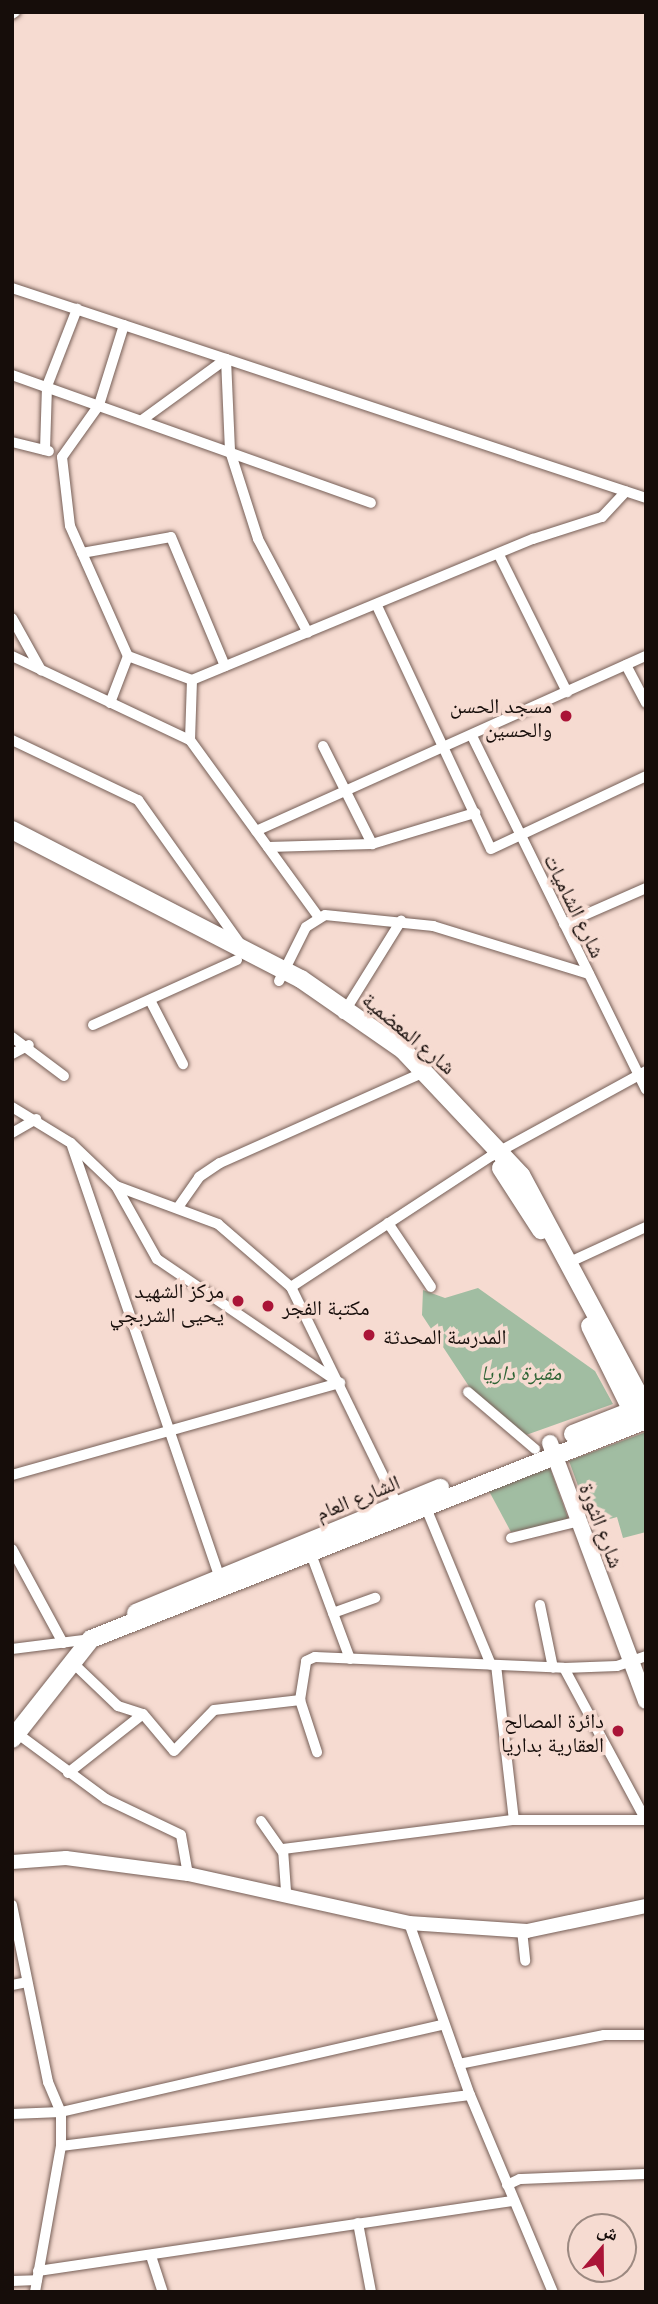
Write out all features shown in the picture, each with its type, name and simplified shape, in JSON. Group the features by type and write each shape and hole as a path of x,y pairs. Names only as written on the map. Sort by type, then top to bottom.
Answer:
{"main road":[{"name":"شارع المعضمية","path":"12,830 345,1011 424,1069 496,1154 572,1261 642,1412"},
{"name":"شارع المعضمية","path":"12,843 241,955"},
{"name":"شارع المعضمية","path":"345,1011 420,1074 496,1154 557,1257 642,1412"},
{"name":"الشارع العام","path":"90,1639 122,1619 222,1584 546,1449 642,1412"},
{"name":"شارع الثورة","path":"546,1449 639,1658 646,1700"},
{"path":"222,1584 312,1554 400,1510"},
{"path":"15,1736 74,1664 90,1639"}],"street":[{"path":"12,288 646,498"},
{"path":"45,450 47,386 77,309"},
{"path":"110,703 128,656 70,526 62,457 99,405 124,325"},
{"path":"142,421 226,359"},
{"path":"226,359 230,451 258,539 308,633"},
{"path":"12,375 371,503"},
{"path":"12,442 62,457"},
{"path":"128,656 192,680 601,517 626,491"},
{"path":"82,553 171,537 225,666"},
{"path":"500,557 567,692"},
{"path":"377,606 491,849 522,837 646,776"},
{"path":"12,618 41,670"},
{"path":"12,656 190,740 318,916"},
{"path":"256,831 344,789 472,736 646,656"},
{"path":"626,665 646,703"},
{"path":"190,740 192,680"},
{"name":"شارع الشاميات","path":"472,736 589,974 642,1073 646,1090"},
{"path":"12,740 138,800 241,955 151,1002 93,1025"},
{"path":"323,746 372,844"},
{"path":"268,847 372,844 475,813"},
{"path":"564,924 646,888"},
{"path":"281,976 306,926 318,916 401,921 457,932 589,974"},
{"path":"345,1011 401,921"},
{"path":"151,1002 183,1064"},
{"path":"12,1037 29,1045 64,1076"},
{"path":"12,1054 29,1045"},
{"path":"291,1287 496,1154 642,1073"},
{"path":"179,1206 199,1177 220,1163 420,1074"},
{"path":"12,1107 36,1119 71,1143 116,1186 157,1259 340,1383"},
{"path":"12,1133 36,1119"},
{"path":"71,1143 173,1430 222,1584"},
{"path":"116,1186 179,1206 250,1247 291,1287 400,1510"},
{"path":"388,1223 431,1287"},
{"path":"572,1261 646,1227"},
{"path":"12,1475 340,1383"},
{"path":"468,1392 546,1449"},
{"path":"423,1501 494,1665 514,1820"},
{"path":"511,1538 579,1521"},
{"path":"12,1549 63,1643"},
{"path":"312,1554 351,1659"},
{"path":"333,1613 375,1598"},
{"path":"540,1605 558,1668 646,1820"},
{"path":"12,1649 90,1639"},
{"path":"317,1752 300,1700 306,1661 351,1659 558,1668 639,1658"},
{"path":"74,1664 118,1706 143,1714 174,1751 214,1710 300,1700"},
{"path":"68,1773 143,1714"},
{"path":"15,1736 68,1773 181,1835 188,1874"},
{"path":"283,1852 514,1820 646,1820"},
{"path":"261,1821 283,1852 286,1891"},
{"path":"12,1862 66,1858 188,1874 286,1891 409,1923 522,1930 646,1906"},
{"path":"12,1905 27,1982 61,2112 61,2146 37,2281"},
{"path":"409,1923 470,2095 553,2292"},
{"path":"522,1930 525,1961"},
{"path":"12,1985 27,1982"},
{"path":"12,2114 61,2112 444,2024"},
{"path":"459,2064 604,2035 646,2035"},
{"path":"61,2146 470,2095"},
{"path":"507,2185 646,2174"},
{"path":"12,2281 37,2281 150,2256 358,2222 514,2201"},
{"path":"358,2222 371,2292"},
{"path":"150,2256 163,2292"}],"green space":[{"name":"مقبرة داريا","path":"478,1288 595,1371 613,1404 526,1435 472,1391 422,1315 423,1290 445,1298"},
{"path":"646,1432 646,1532 623,1538 617,1517 592,1524 569,1461"},
{"path":"550,1468 569,1521 511,1532 489,1491"}],"place":[{"name":"مسجد الحسن والحسين","path":"566,716"},
{"name":"مركز الشهيد يحيى الشربجي","path":"238,1301"},
{"name":"مكتبة الفجر","path":"268,1306"},
{"name":"المدرسة المحدثة","path":"369,1335"},
{"name":"دائرة المصالح العقارية بداريا","path":"618,1731"}]}
